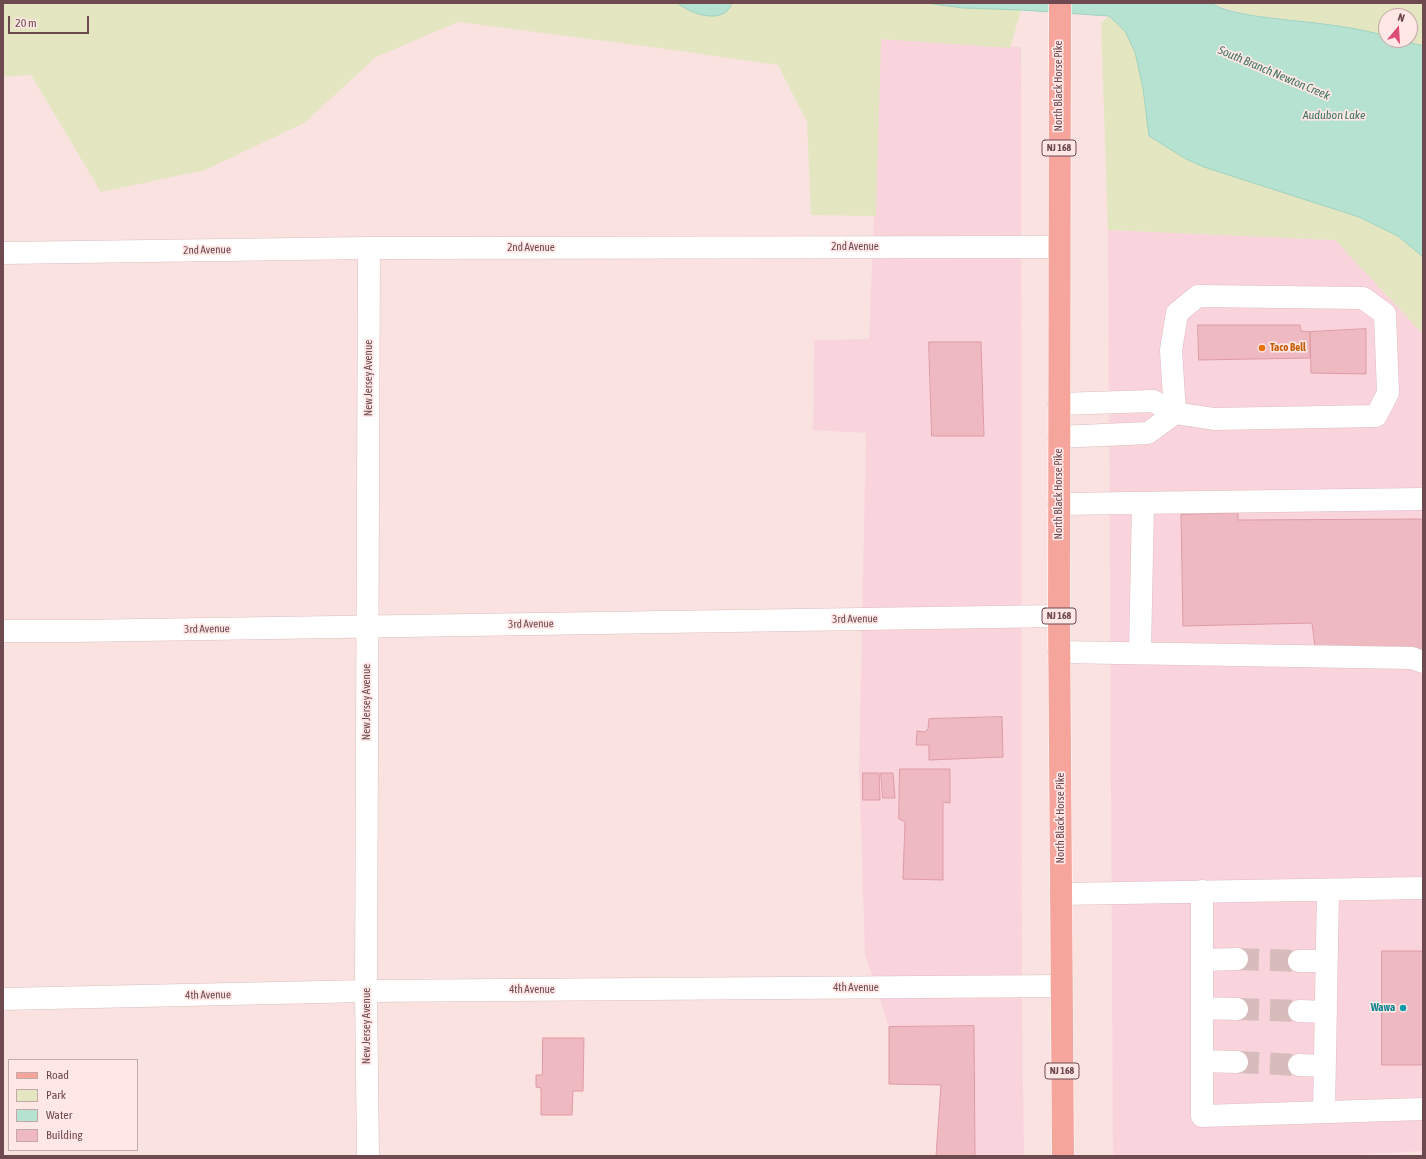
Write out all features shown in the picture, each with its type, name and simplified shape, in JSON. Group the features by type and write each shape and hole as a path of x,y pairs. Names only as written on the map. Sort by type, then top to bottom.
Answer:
{"main road":[{"name":"North Black Horse Pike","path":"1060,4 1059,616 1061,986"},
{"name":"NJ 168","path":"1061,986 1062,1156"}],"street":[{"name":"2nd Avenue","path":"3,253 369,248 1060,247"},
{"name":"New Jersey Avenue","path":"368,1156 366,991 369,248"},
{"path":"1060,404 1153,401 1175,414 1214,419 1376,416 1388,394 1384,314 1364,298 1198,296 1176,313 1171,350 1175,414"},
{"path":"1060,437 1148,433 1175,414"},
{"path":"1059,504 1423,499"},
{"path":"1140,653 1143,503"},
{"name":"3rd Avenue","path":"3,630 75,631 1059,616"},
{"path":"1060,652 1412,658 1423,662"},
{"path":"1061,894 1423,888"},
{"path":"1324,1112 1328,890"},
{"path":"1202,891 1202,1116 1423,1109"},
{"path":"1202,960 1237,959"},
{"path":"1298,961 1326,961"},
{"name":"4th Avenue","path":"3,999 366,991 1061,986"},
{"path":"1202,1008 1237,1009"},
{"path":"1299,1011 1326,1012"},
{"path":"1202,1061 1237,1062"},
{"path":"1299,1065 1324,1066"}],"shaded area":[{"path":"881,39 1021,47 1022,1013 1024,1156 941,1156 940,1085 889,1084 889,1027 865,954 859,768 866,433 813,430 814,340 869,339"},
{"path":"1108,230 1335,240 1423,334 1423,1151 1334,1156 1113,1156"}],"green space":[{"path":"3,3 677,3 684,9 731,7 732,3 927,3 963,8 1021,10 1010,48 881,39 876,216 811,215 807,122 778,65 458,22 376,57 304,123 205,170 101,192 31,75 3,77"},
{"path":"1210,3 1423,3 1423,46 1418,45 1418,8 1378,8 1378,34 1335,25 1245,14"},
{"path":"1109,16 1125,31 1132,42 1140,67 1150,136 1186,159 1204,167 1359,217 1398,236 1423,257 1423,334 1335,240 1108,230 1101,23"}],"water":[{"path":"677,3 732,3 728,10 722,14 707,16 690,11"},
{"name":"Audubon Lake","path":"927,3 1210,3 1226,10 1244,14 1346,27 1378,34 1378,48 1418,48 1418,45 1423,46 1423,257 1398,236 1359,217 1204,167 1186,159 1149,136 1143,88 1135,52 1125,31 1109,16 963,8"}],"building":[{"path":"1198,325 1300,325 1301,331 1310,332 1310,358 1199,360"},
{"path":"1366,329 1366,374 1311,373 1310,332"},
{"path":"929,342 981,342 984,436 932,436"},
{"path":"1238,513 1238,520 1423,519 1423,652 1316,654 1312,623 1183,626 1181,515"},
{"path":"1002,717 1003,757 929,760 929,745 916,745 917,731 925,732 928,729 929,719"},
{"path":"900,769 950,769 950,803 943,802 943,880 903,879 905,822 899,819"},
{"path":"863,773 879,773 880,800 863,800"},
{"path":"881,773 893,773 895,798 883,798"},
{"name":"Wawa","path":"1382,951 1423,951 1423,1065 1382,1065"},
{"path":"974,1026 975,1156 936,1156 941,1085 889,1084 889,1027"},
{"path":"543,1038 584,1038 583,1091 573,1091 572,1115 541,1115 541,1088 536,1087 536,1075 542,1075"}],"tunnel":[{"path":"1237,959 1299,961"},
{"path":"1237,1009 1299,1011"},
{"path":"1237,1062 1299,1065"}],"place":[{"name":"Taco Bell","path":"1262,348"},
{"name":"Wawa","path":"1403,1008"}],"water label":[{"name":"South Branch Newton Creek","path":"1274,73"}]}
